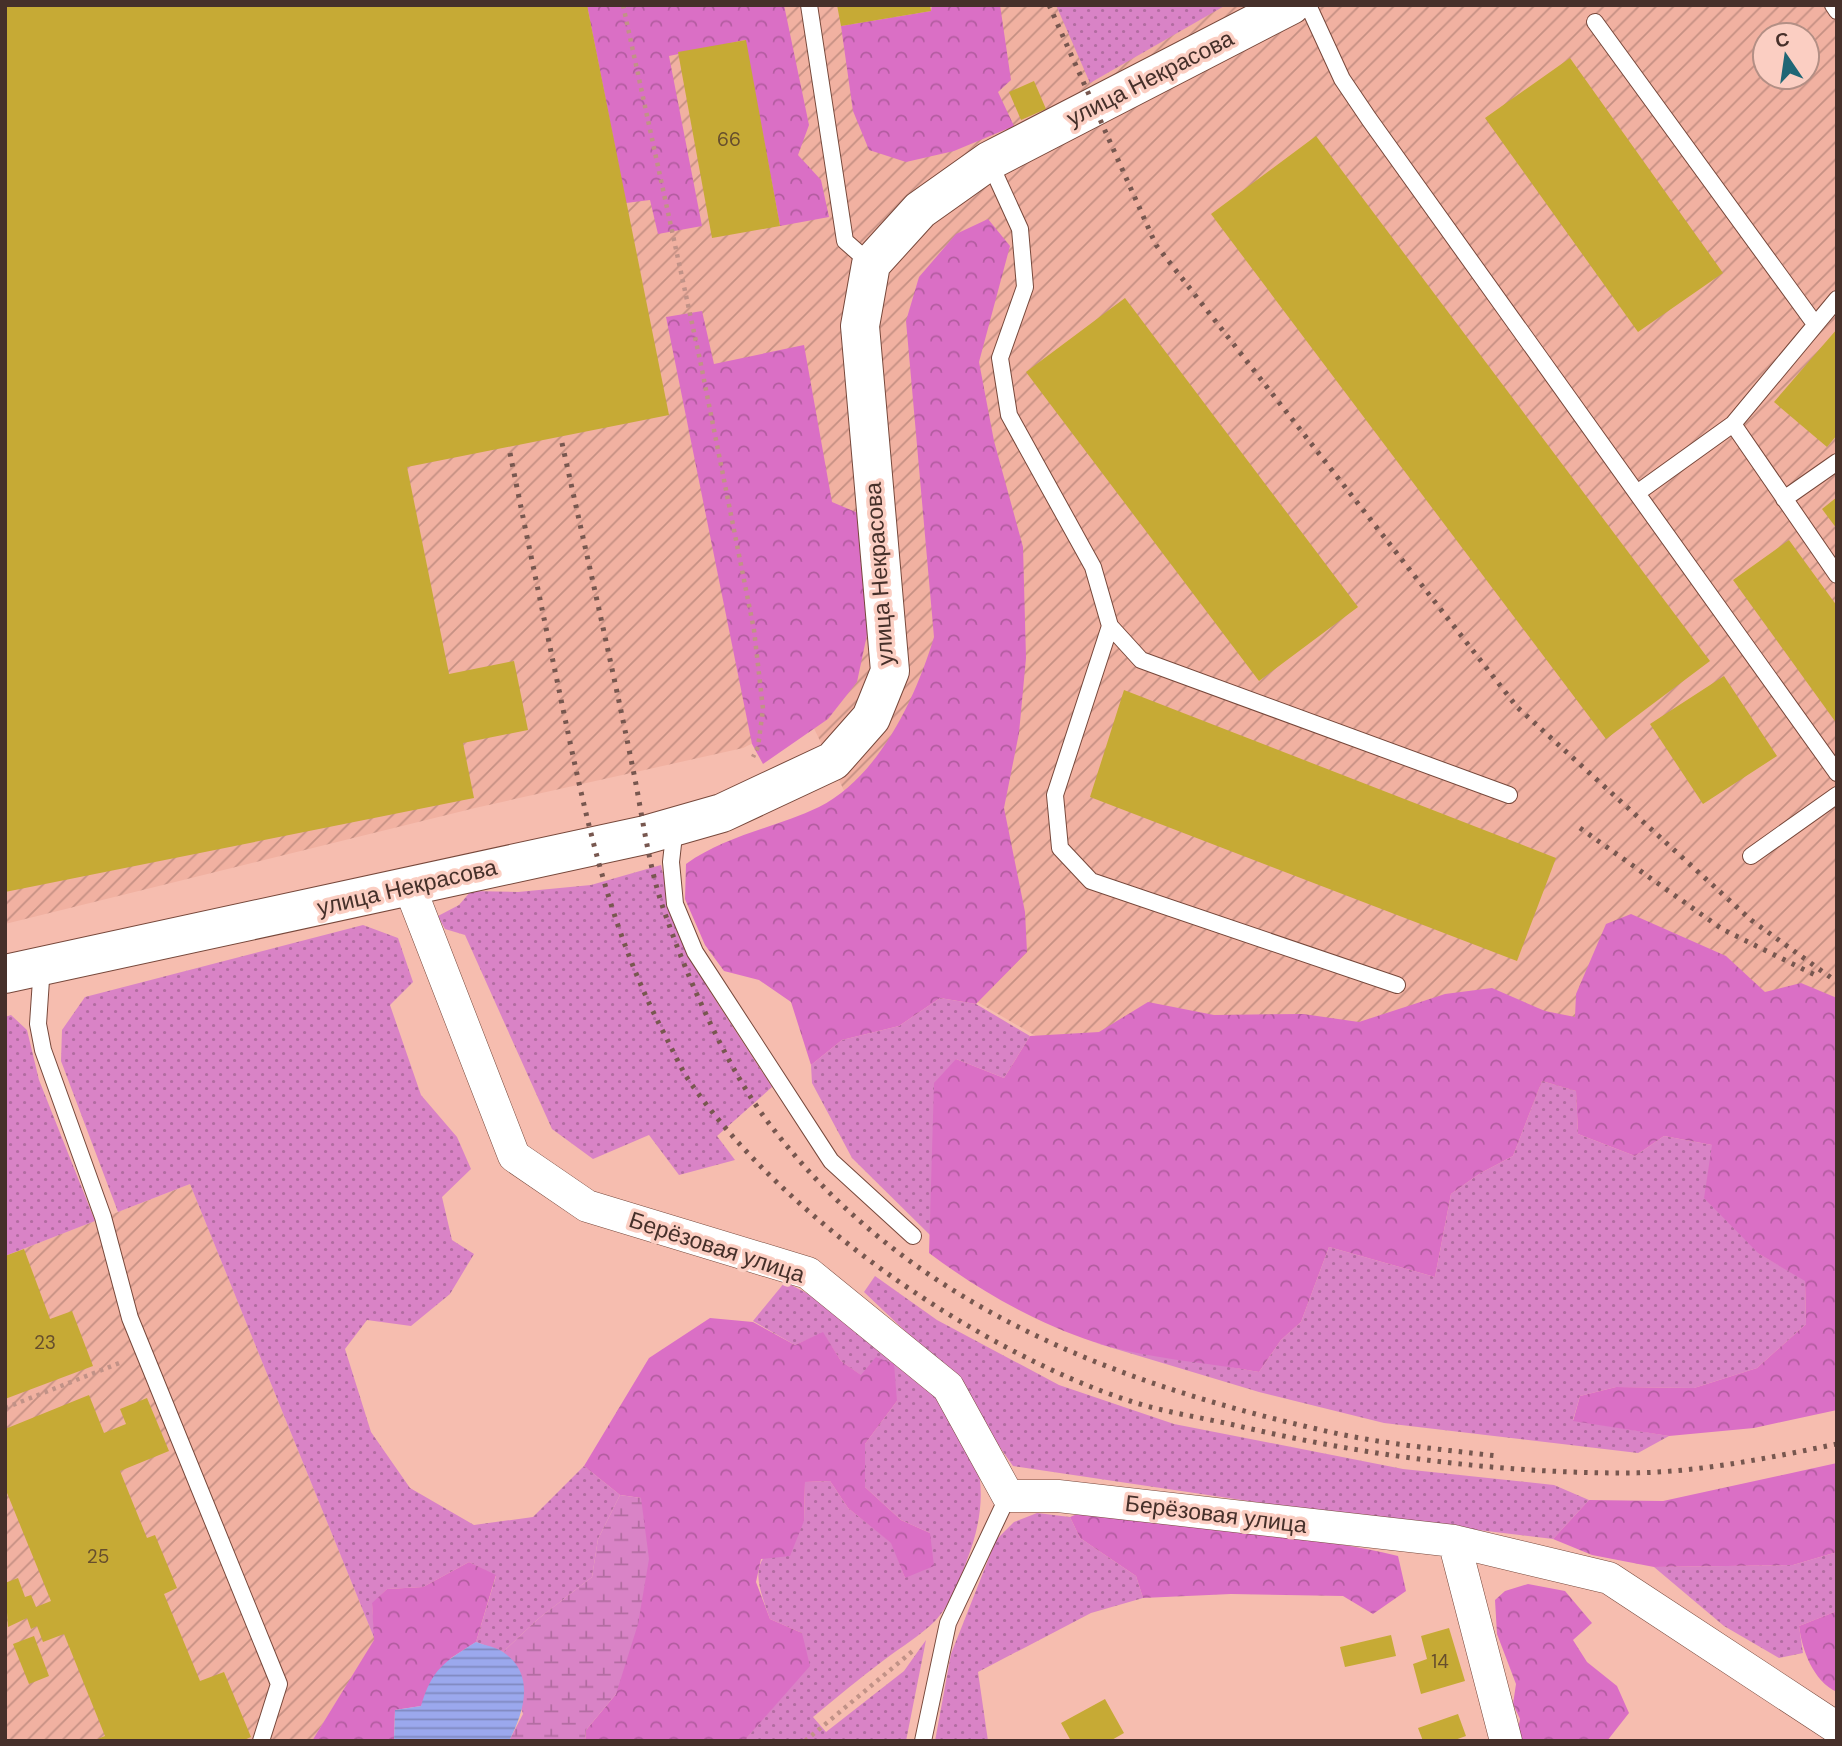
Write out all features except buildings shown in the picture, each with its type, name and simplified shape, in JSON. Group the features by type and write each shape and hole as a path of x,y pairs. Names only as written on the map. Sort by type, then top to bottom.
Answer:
{"main road":[{"name":"улица Некрасова","path":"5,974 410,888 675,826 722,813 832,761 871,718 890,671 860,326 871,264 920,210 989,161 1291,5"}],"street":[{"name":"Берёзовая улица","path":"410,888 514,1156 587,1206 808,1273 948,1387 1008,1496 1058,1496 1454,1541 1609,1578 1837,1728"},
{"path":"1454,1541 1506,1741"}],"lane":[{"path":"809,5 845,241 871,264"},
{"path":"1308,5 1342,79 1368,119 1837,773"},
{"path":"1833,5 1837,11"},
{"path":"1594,22 1815,324"},
{"path":"989,161 1020,229 1025,287 1000,358 1009,415 1093,567 1110,626 1141,660 1509,795"},
{"path":"1637,493 1733,424 1837,299"},
{"path":"1733,424 1837,575"},
{"path":"1784,499 1837,462"},
{"path":"1110,626 1055,795 1060,848 1091,881 1397,985"},
{"path":"1751,856 1837,795"},
{"path":"675,826 671,862 675,904 695,952 831,1161 913,1236"},
{"path":"42,965 38,1024 43,1050 103,1217 130,1318 279,1684 261,1741"},
{"path":"923,1741 948,1623 1008,1496"}],"path":[{"path":"623,5 700,360 754,630 763,709 758,747 748,765"},
{"path":"5,1408 144,1354"},
{"path":"805,1741 948,1623"}],"shaded area":[{"path":"5,5 1837,5 1837,1144 1053,1046 934,977 808,716 743,748 475,808 5,924"},
{"path":"190,1184 375,1640 312,1741 5,1741 5,1256"}],"green space":[{"path":"587,5 784,5 809,125 798,155 821,180 829,217 780,226 745,40 669,56 702,226 658,234 650,200 626,203"},
{"path":"932,5 1000,5 1011,80 998,92 1014,126 954,151 906,162 869,150 853,111 841,26 931,11"},
{"path":"1056,5 1226,5 1090,83"},
{"path":"988,219 1010,246 979,362 994,441 1023,547 1026,658 1019,733 1004,808 1025,912 1027,952 976,1004 940,998 899,1026 842,1040 811,1065 791,1002 759,980 724,971 705,945 685,899 686,864 717,846 819,807 840,794 877,756 906,709 934,637 906,321 919,277 956,234"},
{"path":"702,311 714,364 804,345 832,502 858,513 868,630 857,682 828,719 763,764 752,744 666,317"},
{"path":"661,865 668,896 707,987 772,1087 717,1136 735,1160 679,1175 649,1135 593,1159 552,1129 465,935 445,929 438,916 459,905 471,891 518,892 591,885"},
{"path":"1631,914 1726,956 1765,992 1801,983 1837,998 1837,1410 1754,1428 1669,1436 1573,1421 1580,1396 1616,1387 1694,1388 1757,1368 1806,1324 1805,1281 1759,1254 1704,1198 1712,1145 1664,1136 1635,1156 1578,1134 1576,1091 1542,1081 1513,1156 1479,1174 1451,1194 1435,1277 1329,1247 1301,1322 1281,1340 1259,1372 1176,1360 1094,1342 1050,1325 1008,1304 929,1253 934,1083 956,1059 1004,1078 1030,1036 1099,1032 1148,1002 1214,1015 1303,1014 1359,1022 1445,994 1492,988 1545,1011 1575,1017 1576,994 1606,924"},
{"path":"363,925 398,938 413,982 390,1005 421,1095 457,1137 471,1169 442,1197 452,1240 474,1254 450,1294 411,1326 367,1320 345,1349 371,1432 410,1488 474,1525 533,1517 584,1466 620,1495 598,1539 592,1577 538,1619 503,1652 476,1642 496,1576 469,1562 423,1587 387,1589 372,1604 375,1640 190,1184 118,1212 61,1061 62,1030 85,997"},
{"path":"940,998 976,1004 1030,1036 1004,1078 956,1059 932,1184 930,1235 852,1158 812,1083 811,1065 842,1040 899,1026"},
{"path":"11,1015 27,1030 39,1080 95,1221 5,1256 5,1017"},
{"path":"1542,1081 1576,1091 1578,1134 1635,1156 1664,1136 1712,1145 1759,1254 1805,1280 1806,1324 1757,1368 1694,1388 1616,1387 1580,1396 1573,1420 1669,1436 1638,1453 1384,1423 1259,1392 1096,1343 1259,1372 1281,1340 1301,1322 1329,1247 1435,1277 1451,1194 1479,1174 1513,1156"},
{"path":"875,1276 937,1320 1059,1385 1174,1424 1403,1469 1554,1485 1589,1500 1553,1539 1295,1508 1013,1466 945,1369 864,1292"},
{"path":"785,1282 838,1312 867,1333 923,1382 965,1435 976,1461 981,1486 978,1524 961,1575 945,1608 923,1632 813,1717 826,1732 904,1671 926,1640 906,1741 744,1741 785,1693 802,1633 770,1619 759,1583 759,1571 767,1553 804,1521 805,1482 830,1481 848,1508 892,1543 905,1578 930,1533 901,1520 865,1487 865,1444 897,1401 841,1361 823,1333 795,1345 753,1321"},
{"path":"710,1318 753,1322 795,1345 823,1332 841,1361 861,1375 876,1357 894,1364 897,1401 865,1444 865,1487 901,1520 930,1533 934,1566 905,1578 891,1543 848,1508 830,1481 805,1482 804,1521 790,1556 761,1559 756,1582 770,1619 802,1633 810,1666 744,1741 585,1741 586,1730 616,1694 641,1498 620,1495 584,1466 649,1358"},
{"path":"1837,1463 1837,1552 1793,1565 1654,1567 1592,1555 1553,1539 1589,1500 1663,1501"},
{"path":"620,1495 641,1498 649,1559 638,1624 616,1694 586,1730 585,1741 509,1741 523,1714 503,1652 538,1619 592,1577 598,1539"},
{"path":"1087,1510 1321,1541 1398,1556 1406,1591 1373,1614 1343,1596 1231,1594 1143,1598 1136,1576 1080,1538 1070,1517"},
{"path":"1037,1513 1070,1517 1080,1538 1136,1576 1143,1598 1091,1613 978,1672 988,1741 935,1741 951,1654 996,1540 1014,1522"},
{"path":"1837,1552 1837,1611 1799,1626 1803,1653 1779,1658 1724,1626 1654,1567 1793,1565"},
{"path":"469,1562 496,1575 476,1642 451,1658 421,1706 395,1710 394,1741 312,1741 374,1640 372,1603 387,1589 423,1587"},
{"path":"1528,1584 1565,1591 1592,1623 1573,1640 1587,1662 1617,1686 1629,1713 1607,1741 1516,1740 1520,1719 1513,1704 1516,1684 1497,1634 1495,1600 1505,1591"},
{"path":"1837,1611 1837,1692 1815,1673 1803,1645 1799,1626"}],"water":[{"path":"476,1642 503,1652 520,1671 524,1694 519,1718 509,1741 394,1741 395,1710 421,1706 430,1683 441,1668"}],"railway":[{"path":"1049,5 1156,245 1517,707 1751,920 1837,982"},
{"path":"562,443 616,687 651,864 667,919 699,998 741,1081 771,1126 827,1190 889,1245 956,1292 1028,1332 1104,1365 1182,1393 1344,1435 1497,1456"},
{"path":"510,453 592,836 616,919 647,1000 687,1077 729,1132 776,1181 829,1229 887,1273 947,1313 1009,1349 1071,1378 1130,1401 1331,1445 1478,1466 1626,1473 1706,1468 1837,1444"},
{"path":"1580,828 1722,929 1815,975"}]}
